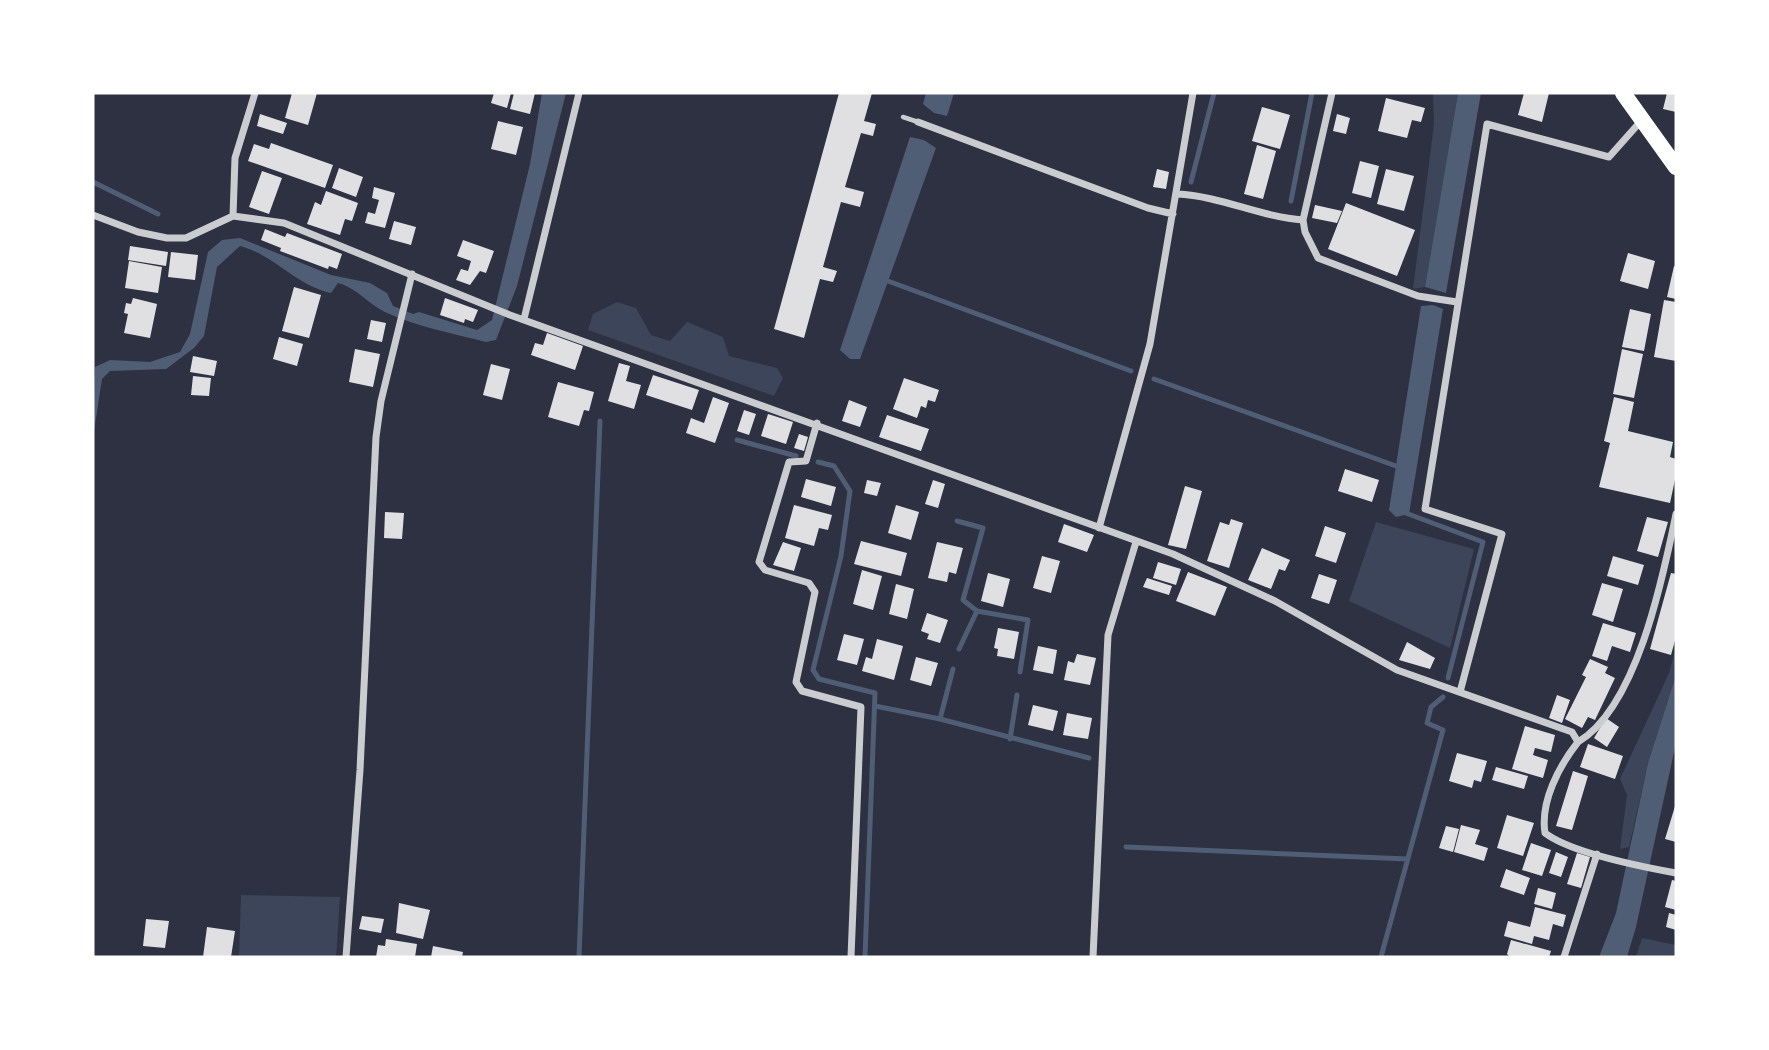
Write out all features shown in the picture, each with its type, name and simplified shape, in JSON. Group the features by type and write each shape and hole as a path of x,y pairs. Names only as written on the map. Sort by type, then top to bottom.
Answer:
{"highway":[{"path":"1623,93 1676,167"}],"street":[{"path":"233,216 236,158 255,93"},
{"path":"524,319 579,93"},
{"path":"1099,528 1150,344 1193,93"},
{"path":"1332,93 1303,219 1305,232 1318,258 1418,296 1457,302"},
{"path":"1460,692 1502,534 1425,509 1487,124 1609,157 1641,121"},
{"path":"918,122 1148,208 1173,214"},
{"path":"1177,194 1203,195 1281,218 1303,219"},
{"path":"93,215 138,232 167,238 186,238 233,216 284,223 510,315 817,423 1174,554 1275,601 1397,670 1572,732 1578,742"},
{"path":"346,957 360,770 376,437 381,401 412,274"},
{"path":"817,423 806,461 789,462 759,562 765,570 809,583 815,592 796,682 802,691 861,707 851,957"},
{"path":"1676,514 1641,651 1613,705 1561,763 1543,820 1545,833 1553,840 1597,854 1676,873"},
{"path":"1093,957 1108,635 1136,542"},
{"path":"1564,957 1597,854"}],"lane":[{"path":"903,117 918,122"}],"shaded area":[{"path":"542,93 566,93 517,286 496,340 486,342 410,322 385,312 351,288 338,283 331,293 318,289 264,256 240,246 217,267 204,336 194,348 166,369 110,371 102,379 93,438 95,367 110,360 150,362 180,352 190,334 208,252 222,240 240,238 331,275 370,283 387,293 393,306 413,314 419,312 477,330 492,320 530,164"},
{"path":"926,93 954,93 947,116 934,113 923,104"},
{"path":"1433,93 1458,93 1425,287 1413,289 1434,124"},
{"path":"1458,93 1481,93 1446,293 1425,287"},
{"path":"910,137 924,140 936,148 860,359 850,359 840,350"},
{"path":"617,302 636,308 651,335 670,341 687,322 723,337 729,356 777,368 783,378 774,396 588,330 593,314"},
{"path":"1433,305 1443,309 1409,514 1396,517 1389,510 1421,306"},
{"path":"1376,522 1474,549 1450,648 1349,601"},
{"path":"1676,647 1676,675 1648,763 1629,847 1620,849 1627,795 1620,779 1669,673"},
{"path":"1676,675 1676,743 1636,927 1627,957 1599,957 1616,913 1648,763"},
{"path":"241,895 340,897 336,957 239,957"},
{"path":"1642,938 1676,945 1676,957 1636,957"}],"building":[{"path":"292,93 317,93 308,125 285,118"},
{"path":"494,93 511,93 507,108 491,103"},
{"path":"514,93 535,93 530,114 510,109"},
{"path":"839,93 872,93 864,121 876,124 873,136 861,133 845,187 864,192 860,207 841,202 823,267 837,271 833,282 820,279 804,338 774,329"},
{"path":"1524,93 1549,93 1542,122 1518,115"},
{"path":"1667,93 1676,93 1676,112 1663,109"},
{"path":"1386,98 1425,108 1421,122 1412,120 1407,138 1378,131"},
{"path":"1262,107 1290,115 1280,149 1252,141"},
{"path":"260,114 287,123 283,134 257,126"},
{"path":"1337,114 1350,118 1346,134 1333,131"},
{"path":"498,121 523,127 516,155 491,149"},
{"path":"271,143 333,165 325,188 248,161 254,144 269,149"},
{"path":"1257,145 1276,151 1263,199 1244,194"},
{"path":"1360,161 1379,166 1371,198 1352,193"},
{"path":"339,168 363,177 356,197 332,188"},
{"path":"1157,169 1169,172 1166,189 1153,187"},
{"path":"1386,169 1414,176 1404,211 1377,204"},
{"path":"262,171 282,178 269,214 249,207"},
{"path":"374,187 395,193 385,228 365,223 368,212 375,214 379,200 372,198"},
{"path":"326,191 358,203 352,221 345,219 340,235 307,224 315,202 321,205"},
{"path":"1346,203 1415,230 1397,276 1328,249"},
{"path":"1315,205 1342,211 1337,223 1312,218"},
{"path":"394,221 416,227 411,245 389,239"},
{"path":"265,229 285,237 287,233 342,254 337,269 329,266 328,269 280,251 281,248 261,240"},
{"path":"463,240 494,251 486,273 480,271 470,285 456,280 461,269 468,271 471,261 457,256"},
{"path":"130,246 168,252 166,266 128,260"},
{"path":"171,252 198,255 195,280 168,277"},
{"path":"1628,253 1655,261 1648,289 1620,281"},
{"path":"129,261 162,267 158,293 125,288"},
{"path":"1674,266 1676,267 1676,299 1667,297"},
{"path":"294,287 321,295 309,338 282,331"},
{"path":"133,298 157,304 150,338 124,333 128,314 124,313 126,303 131,304"},
{"path":"445,298 478,310 473,322 465,319 464,323 440,315"},
{"path":"1664,300 1676,302 1676,361 1654,357"},
{"path":"1630,309 1651,314 1644,351 1622,347"},
{"path":"371,320 386,323 382,342 367,339"},
{"path":"547,333 583,346 575,370 531,355 535,343 543,345"},
{"path":"279,337 303,344 297,366 273,359"},
{"path":"355,349 380,354 373,387 349,382"},
{"path":"1622,349 1643,354 1634,398 1613,394"},
{"path":"193,356 217,361 214,376 190,372"},
{"path":"619,363 630,366 626,381 641,385 634,409 608,401"},
{"path":"491,364 510,369 502,400 483,395"},
{"path":"653,375 699,390 692,410 646,395"},
{"path":"193,376 211,378 209,396 191,395"},
{"path":"904,378 939,390 935,402 928,400 926,408 921,406 917,418 893,409"},
{"path":"558,382 594,392 589,411 584,410 579,426 548,417"},
{"path":"713,397 729,403 715,443 686,433 691,418 704,423"},
{"path":"1614,397 1634,402 1628,431 1673,442 1670,457 1676,459 1676,475 1670,503 1599,487 1610,443 1604,441"},
{"path":"849,400 867,407 860,427 842,421"},
{"path":"744,410 756,414 749,435 737,431"},
{"path":"768,414 793,422 786,444 761,436"},
{"path":"887,415 929,429 921,451 879,437"},
{"path":"799,434 808,437 804,451 794,448"},
{"path":"1345,469 1379,480 1372,502 1338,491"},
{"path":"806,479 836,487 831,506 801,497"},
{"path":"867,480 881,483 877,496 864,493"},
{"path":"933,480 945,484 938,508 925,504"},
{"path":"1185,486 1202,491 1186,549 1168,545"},
{"path":"794,505 832,515 828,530 819,528 814,546 785,538"},
{"path":"896,505 919,512 911,540 888,533"},
{"path":"385,512 404,513 402,539 384,538"},
{"path":"1647,517 1668,522 1658,557 1637,551"},
{"path":"1231,519 1243,523 1229,568 1207,561 1220,522 1229,525"},
{"path":"1064,524 1094,535 1087,552 1058,542"},
{"path":"1325,526 1346,533 1336,563 1315,556"},
{"path":"861,541 907,553 901,576 854,564"},
{"path":"783,542 801,548 794,571 773,565"},
{"path":"937,542 963,548 956,574 949,572 947,582 928,578"},
{"path":"1262,548 1290,560 1285,571 1279,569 1271,589 1248,580"},
{"path":"1042,556 1060,561 1051,593 1033,588"},
{"path":"1613,556 1644,565 1638,585 1607,576"},
{"path":"1158,562 1181,569 1176,585 1153,578"},
{"path":"862,570 882,576 873,610 853,604"},
{"path":"1188,572 1227,587 1215,616 1176,601"},
{"path":"988,573 1010,579 1003,607 981,601"},
{"path":"1671,573 1676,574 1676,637 1671,655 1650,649"},
{"path":"1319,574 1337,580 1329,604 1311,598"},
{"path":"1147,578 1172,586 1169,595 1143,587"},
{"path":"1602,583 1623,589 1613,622 1592,615"},
{"path":"896,584 914,589 907,619 889,614"},
{"path":"927,613 948,620 940,643 927,639 929,634 921,631"},
{"path":"1603,623 1636,633 1630,652 1612,646 1607,661 1592,656"},
{"path":"998,628 1019,632 1014,659 997,656 998,649 994,648"},
{"path":"844,634 864,639 857,665 837,660"},
{"path":"877,639 903,646 894,680 862,671 866,657 872,659"},
{"path":"1407,642 1435,658 1430,669 1399,660"},
{"path":"1038,646 1057,650 1053,674 1033,670"},
{"path":"1077,654 1096,658 1090,685 1064,680 1068,661 1074,663"},
{"path":"916,657 938,663 931,686 910,680"},
{"path":"1590,659 1608,667 1605,673 1615,678 1595,720 1588,717 1582,728 1565,719 1586,677 1582,675"},
{"path":"1557,695 1570,700 1562,723 1549,718"},
{"path":"1033,705 1058,711 1053,731 1028,725"},
{"path":"1067,713 1092,718 1088,739 1063,735"},
{"path":"1606,718 1619,727 1607,747 1594,738"},
{"path":"1525,726 1555,735 1551,752 1535,748 1533,755 1548,760 1543,778 1512,769"},
{"path":"1588,744 1623,756 1615,779 1580,767"},
{"path":"1457,753 1487,761 1481,782 1474,780 1472,788 1449,781"},
{"path":"1496,767 1528,776 1524,789 1492,780"},
{"path":"1573,771 1588,776 1572,830 1556,826"},
{"path":"1676,803 1676,842 1665,839"},
{"path":"1507,815 1534,823 1523,856 1497,848"},
{"path":"1461,825 1480,830 1475,844 1488,848 1484,861 1454,852"},
{"path":"1446,826 1459,829 1453,852 1439,848"},
{"path":"1531,843 1551,850 1542,876 1522,870"},
{"path":"1556,852 1568,857 1561,877 1549,873"},
{"path":"1577,853 1590,857 1581,888 1567,884"},
{"path":"1506,869 1530,878 1524,895 1500,887"},
{"path":"1672,880 1676,881 1676,910 1665,907"},
{"path":"1538,888 1556,893 1552,909 1534,904"},
{"path":"399,903 430,910 423,939 396,933"},
{"path":"1535,907 1566,915 1563,927 1553,924 1549,940 1534,936 1532,944 1504,936 1508,921 1530,927"},
{"path":"1669,913 1676,915 1676,930 1666,927"},
{"path":"362,916 384,919 381,933 359,929"},
{"path":"146,919 169,921 165,948 143,946"},
{"path":"207,927 235,931 231,957 203,957"},
{"path":"386,939 417,944 415,957 376,957 378,945 385,946"},
{"path":"1511,940 1551,951 1549,957 1510,957 1507,954"},
{"path":"433,946 463,952 462,957 431,957"}],"waterway":[{"path":"1191,182 1214,93"},
{"path":"1291,201 1312,93"},
{"path":"93,182 158,214"},
{"path":"888,281 1131,371"},
{"path":"1154,379 1396,466"},
{"path":"579,957 600,421"},
{"path":"737,440 796,456"},
{"path":"818,462 834,466 850,491 841,556 813,670 819,679 875,693 865,957"},
{"path":"1403,512 1483,542 1448,678"},
{"path":"957,521 983,528 963,600 977,611 1028,620 1020,672"},
{"path":"959,649 977,611"},
{"path":"940,719 953,669"},
{"path":"1010,739 1017,695"},
{"path":"1381,957 1443,730 1427,723 1431,707 1443,697"},
{"path":"875,706 940,719 1089,758"},
{"path":"1126,847 1408,859"}]}
